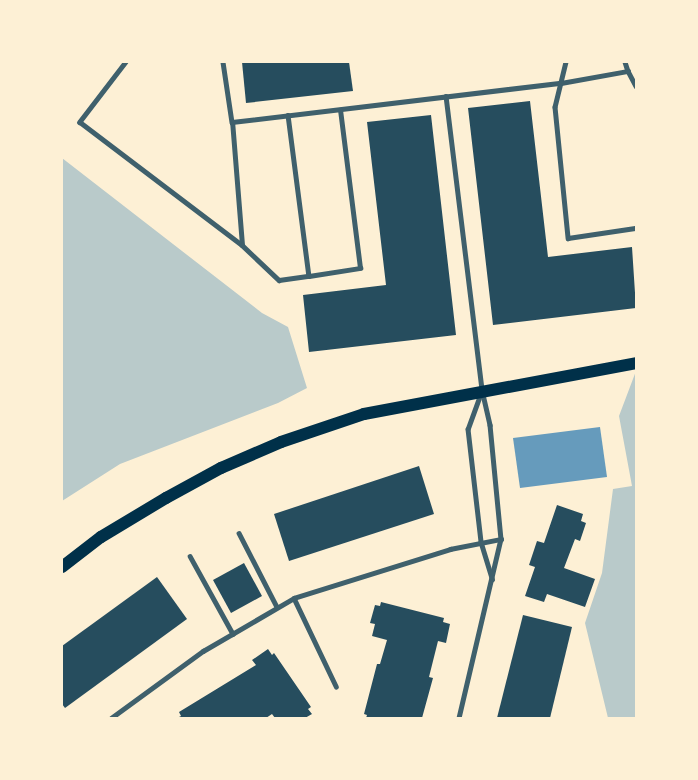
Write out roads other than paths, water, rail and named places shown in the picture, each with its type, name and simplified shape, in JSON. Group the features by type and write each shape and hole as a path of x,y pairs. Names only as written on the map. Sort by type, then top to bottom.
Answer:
{"main road":[{"path":"62,567 101,537 166,498 221,468 271,446 364,414 482,390 636,363"}],"lane":[{"path":"126,62 80,122 242,245 279,280 360,268 340,110"},
{"path":"223,62 232,122 242,245"},
{"path":"566,62 555,107 568,238 636,228"},
{"path":"626,62 636,86"},
{"path":"232,122 561,83 628,71"},
{"path":"446,96 482,390 490,425 501,539 493,582 459,718"},
{"path":"288,115 309,276"},
{"path":"482,390 468,429 481,542 493,582"},
{"path":"238,533 277,607"},
{"path":"111,718 203,651 294,598 450,549 501,539"},
{"path":"190,556 233,634"},
{"path":"294,598 336,686"}],"water":[{"path":"600,427 607,477 520,488 513,438"}]}
